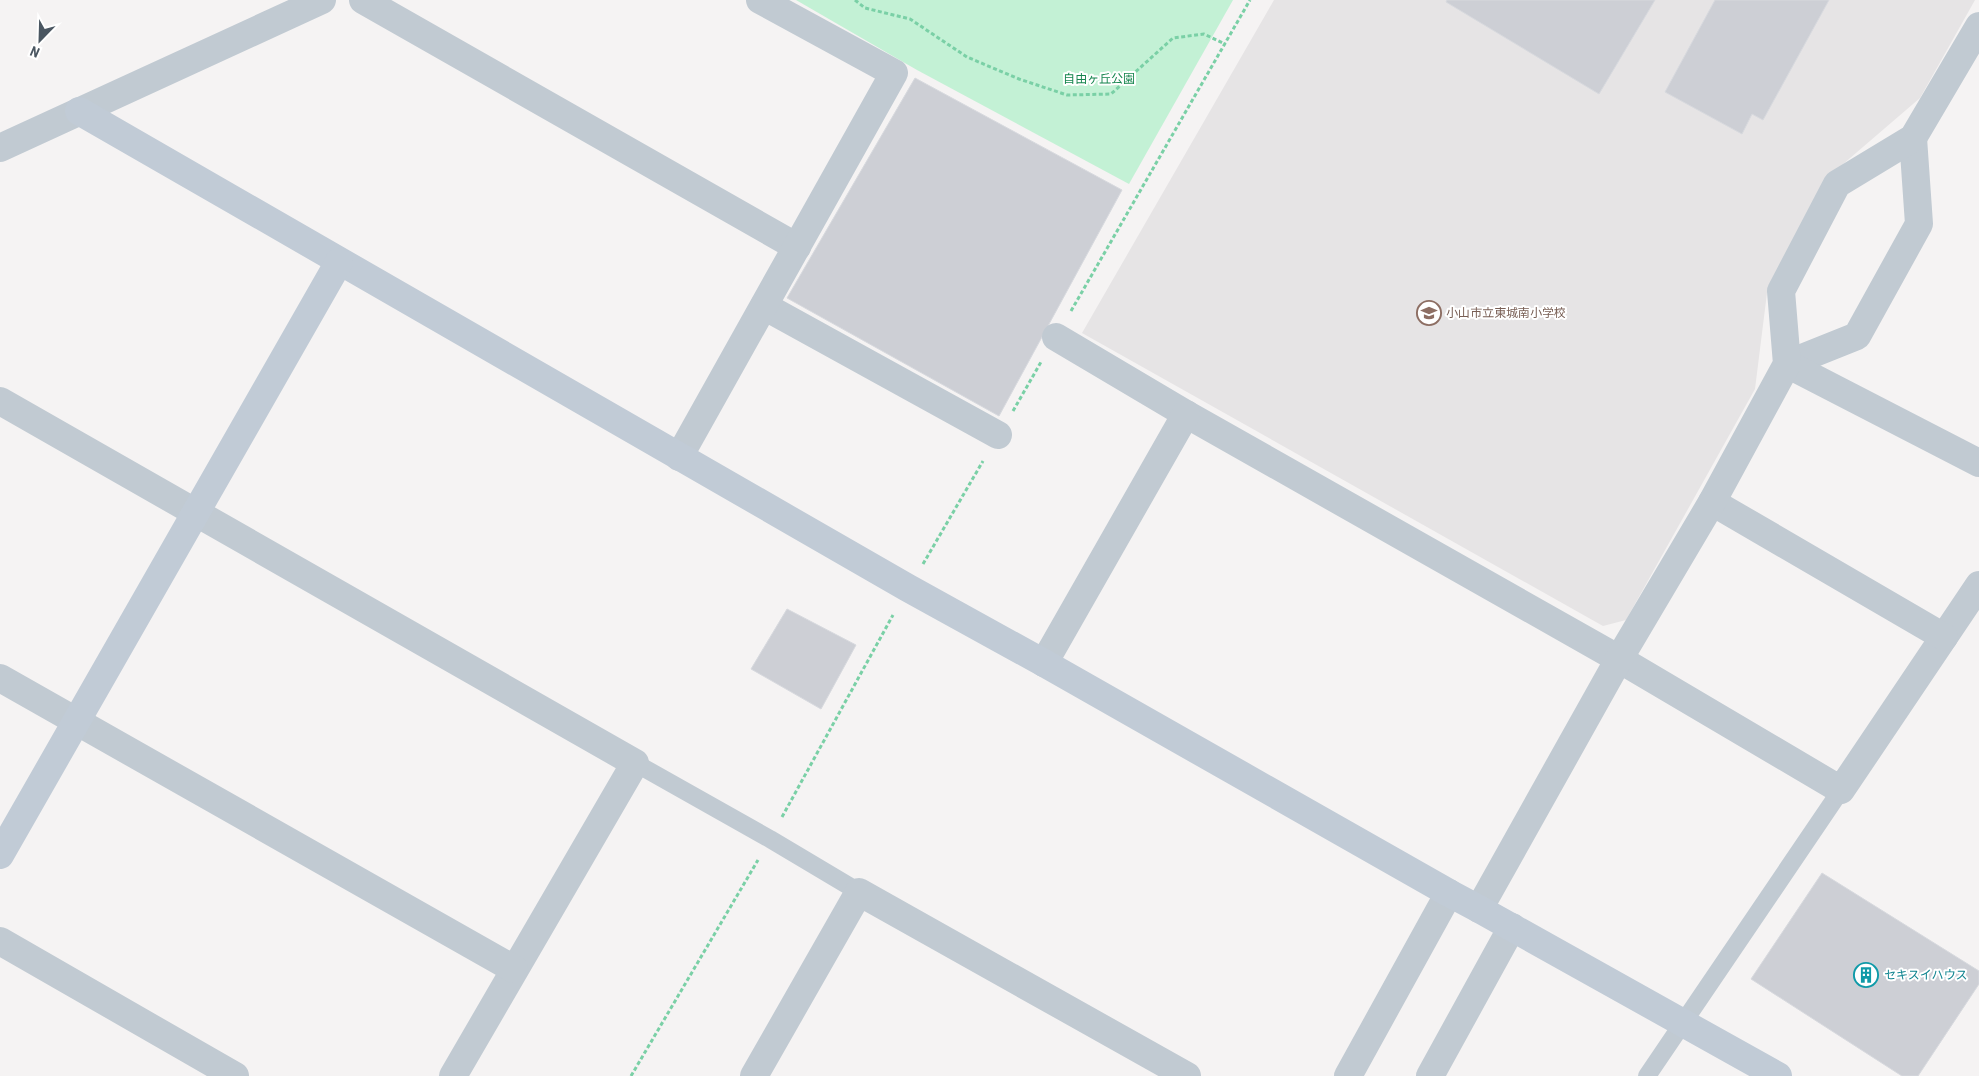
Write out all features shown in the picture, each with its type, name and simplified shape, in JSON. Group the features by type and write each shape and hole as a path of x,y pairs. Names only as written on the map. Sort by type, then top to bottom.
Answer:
{"street":[{"path":"0,148 322,0"},
{"path":"363,0 797,247"},
{"path":"679,457 894,73 760,0"},
{"path":"1480,909 1619,659 1712,502 1787,364 1781,291 1837,184 1913,138 1979,26"},
{"path":"79,111 908,588 1778,1076"},
{"path":"1787,364 1857,336 1919,224 1913,138"},
{"path":"0,855 339,262"},
{"path":"764,306 998,435"},
{"path":"1056,337 1186,414 1619,659 1840,790 1979,585"},
{"path":"1787,364 1979,463"},
{"path":"0,401 635,763 453,1076"},
{"path":"1044,663 1186,414"},
{"path":"1712,502 1944,637"},
{"path":"0,678 514,970"},
{"path":"754,1076 859,892 1187,1076"},
{"path":"1348,1076 1449,893"},
{"path":"1430,1076 1512,927"},
{"path":"0,941 235,1076"}],"lane":[{"path":"635,763 770,839 859,892"},
{"path":"1647,1076 1840,790"}],"path":[{"path":"855,0 865,8 910,19 967,57 1019,79 1067,95 1111,94 1173,38 1204,34 1225,44"},
{"path":"908,588 1056,337 1250,0"}],"shaded area":[{"name":"小山市立東城南小学校","path":"1274,0 1975,0 1920,98 1842,165 1767,293 1755,389 1626,620 1603,626 1082,333"}],"green space":[{"name":"自由ヶ丘公園","path":"796,0 1233,0 1129,184 917,70"}],"building":[{"path":"1447,0 1655,0 1599,94 1446,2"},
{"path":"1715,0 1829,0 1763,120 1752,114 1742,134 1665,92"},
{"path":"915,78 1122,190 999,416 787,298"},
{"path":"787,609 856,645 821,709 751,669"},
{"name":"セキスイハウス","path":"1822,873 1979,971 1979,984 1918,1076 1902,1076 1751,979"}],"place":[{"name":"小山市立東城南小学校","path":"1429,313"},
{"name":"セキスイハウス","path":"1866,975"}]}
